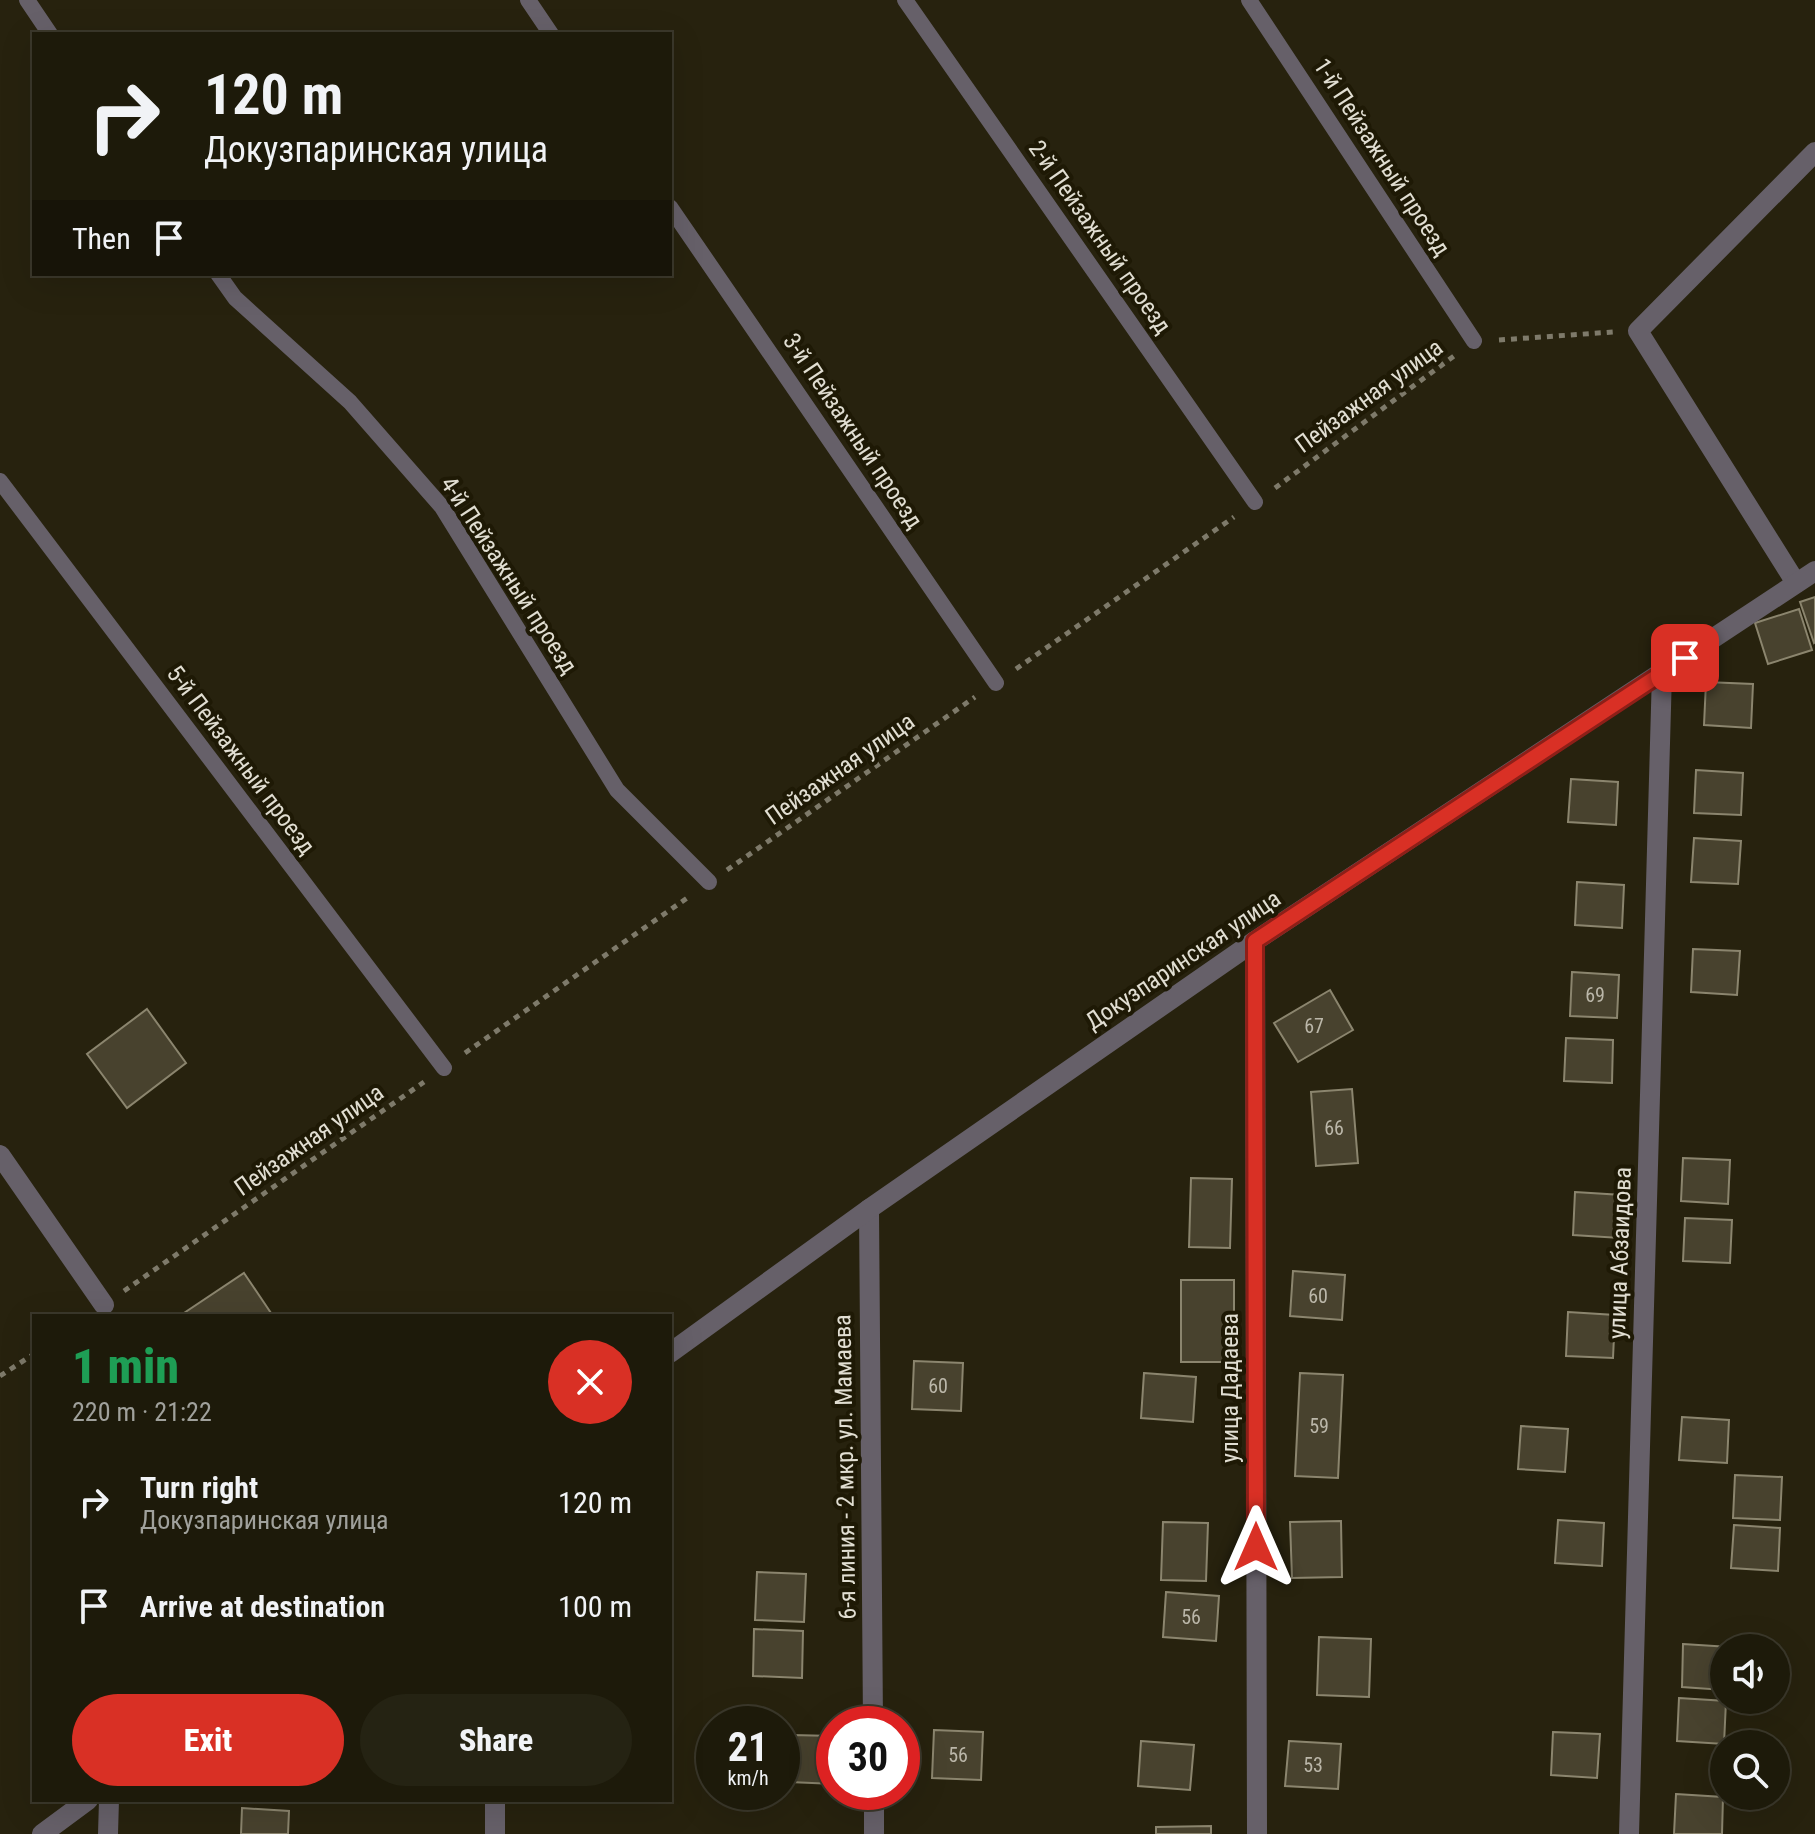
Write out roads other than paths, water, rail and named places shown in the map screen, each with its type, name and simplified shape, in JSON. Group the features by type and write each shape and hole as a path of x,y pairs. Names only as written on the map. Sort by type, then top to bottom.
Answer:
{"street":[{"path":"1796,583 1638,331 1815,152"},
{"name":"Докузпаринская улица","path":"672,1352 869,1209 1255,941 1815,571"},
{"name":"улица Абзаидова","path":"1629,1834 1662,673"},
{"name":"улица Дадаева","path":"1255,941 1257,1834"},
{"path":"0,1155 104,1305"},
{"name":"6-я линия - 2 мкр. ул. Мамаева","path":"869,1209 873,1706"},
{"path":"42,1834 85,1802"},
{"path":"108,1834 109,1802"},
{"path":"495,1802 495,1834"},
{"path":"874,1810 874,1834"}],"lane":[{"path":"27,0 49,32"},
{"path":"528,0 550,32"},
{"name":"2-й Пейзажный проезд","path":"905,0 1255,502"},
{"name":"1-й Пейзажный проезд","path":"1249,0 1474,341"},
{"name":"3-й Пейзажный проезд","path":"672,210 996,683"},
{"name":"4-й Пейзажный проезд","path":"219,276 235,298 350,402 442,507 617,790 709,882"},
{"name":"5-й Пейзажный проезд","path":"0,481 444,1068"}]}
